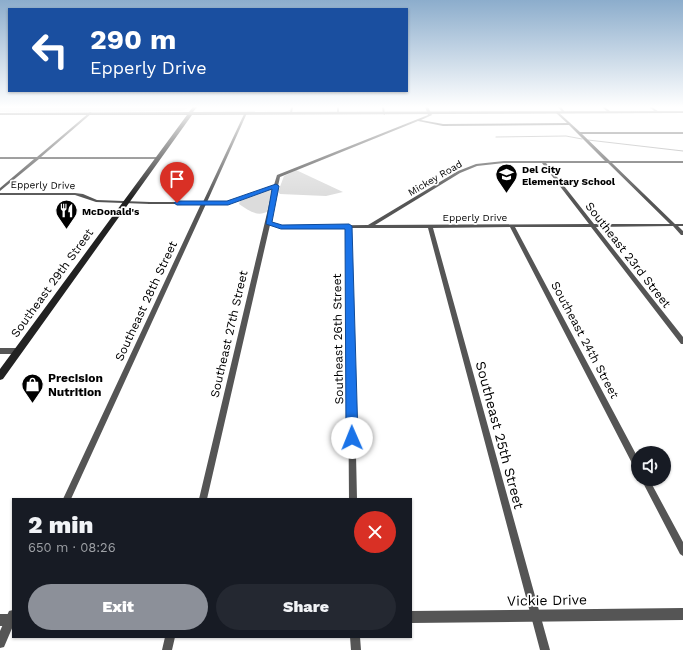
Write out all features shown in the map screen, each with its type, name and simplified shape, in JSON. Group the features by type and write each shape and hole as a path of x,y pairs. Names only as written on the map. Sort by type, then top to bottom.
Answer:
{"main road":[{"name":"Southeast 29th Street","path":"0,376 173,137"}],"street":[{"path":"0,190 62,137"},
{"name":"Southeast 28th Street","path":"68,498 235,137"},
{"name":"Southeast 27th Street","path":"203,498 278,176 375,137"},
{"path":"583,137 683,234"},
{"path":"0,158 158,158"},
{"name":"Southeast 23rd Street","path":"543,162 683,342"},
{"path":"677,162 683,167"},
{"name":"Mickey Road","path":"370,226 467,168 487,163 683,162"},
{"name":"Epperly Drive","path":"0,194 75,194 92,200 125,203 228,203 276,186"},
{"name":"Epperly Drive","path":"268,223 281,227 683,225"},
{"name":"Southeast 26th Street","path":"349,226 353,498"},
{"name":"Southeast 25th Street","path":"430,226 545,650"},
{"name":"Southeast 24th Street","path":"512,226 631,453"},
{"path":"0,351 18,351"},
{"path":"649,486 683,552"},
{"name":"Vickie Drive","path":"412,617 683,614"},
{"path":"0,643 9,619"},
{"path":"167,650 170,638"},
{"path":"355,638 356,650"}],"shaded area":[{"path":"296,170 343,192 326,196 280,194 278,192 284,176"},
{"path":"269,189 273,190 268,211 264,213 261,214 253,212 239,204 240,201"}],"waterway":[{"path":"573,137 582,139"},
{"path":"588,140 683,151"}],"place":[{"name":"Del City Elementary School","path":"506,194"},
{"name":"McDonald's","path":"67,230"},
{"name":"Precision Nutrition","path":"33,404"}],"route":[{"path":"177,203 228,203 276,186 268,223 281,227 349,226 352,438"}]}
